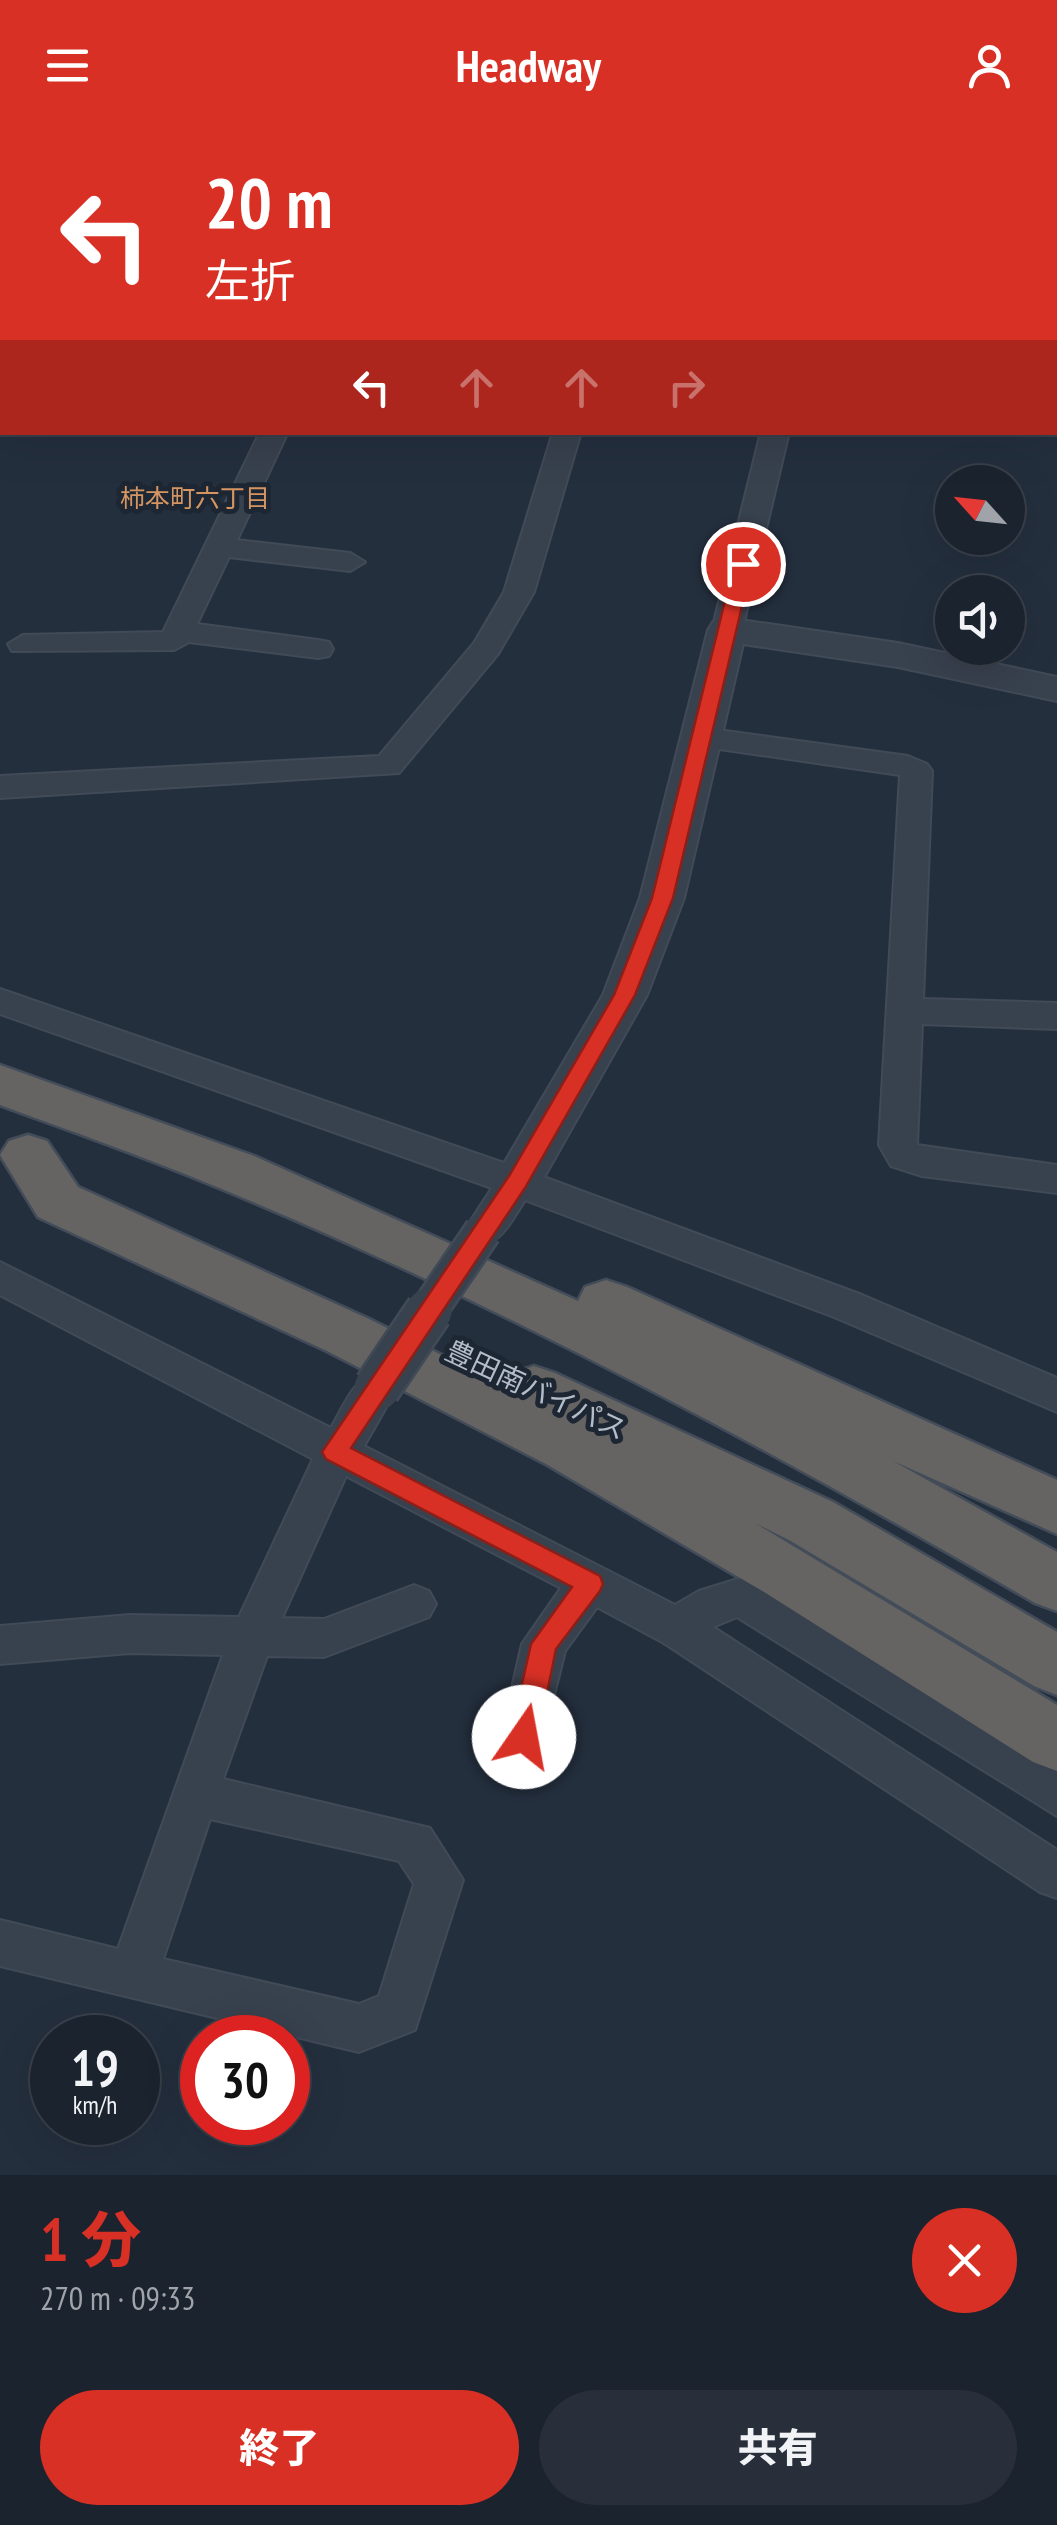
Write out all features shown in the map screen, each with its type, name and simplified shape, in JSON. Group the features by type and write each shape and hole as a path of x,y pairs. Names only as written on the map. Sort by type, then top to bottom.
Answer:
{"highway":[{"path":"0,1084 232,1170 415,1224 537,1272 1057,1508"},
{"path":"14,1150 58,1202 348,1334 568,1446 786,1573 1057,1742"},
{"name":"豊田南バイパス","path":"14,1150 810,1521 1057,1666"},
{"path":"232,1170 534,1306 859,1468 1057,1584"}],"street":[{"path":"23,644 174,641 273,435"},
{"path":"0,787 388,766 487,647 518,592 566,435"},
{"path":"133,1976 256,1634 335,1452 517,1182 625,995 662,898 774,435"},
{"path":"218,547 350,562"},
{"path":"727,630 898,655 1057,688"},
{"path":"178,631 318,649"},
{"path":"703,738 916,770 898,1146 904,1156 1057,1179"},
{"path":"0,1000 517,1182 848,1306 1057,1396"},
{"path":"906,1011 1057,1016"},
{"path":"0,1277 680,1630 1057,1876"},
{"path":"524,1737 544,1644 590,1584"},
{"path":"680,1630 705,1608 740,1598 851,1661 1057,1795"},
{"path":"0,1644 130,1634 324,1638 414,1604"},
{"path":"0,1943 359,2028 398,2014 439,1880 412,1843 198,1794"}],"district":[{"name":"柿本町六丁目","path":"195,498"}],"route":[{"path":"524,1737 544,1644 590,1584 335,1452 517,1182 595,1053 625,995 662,898 743,564"}]}
